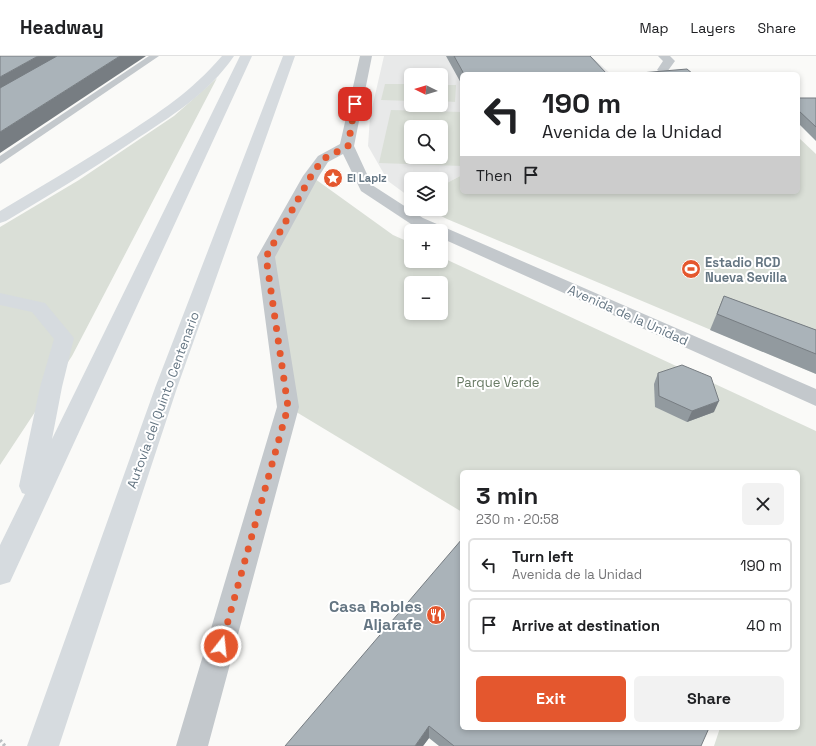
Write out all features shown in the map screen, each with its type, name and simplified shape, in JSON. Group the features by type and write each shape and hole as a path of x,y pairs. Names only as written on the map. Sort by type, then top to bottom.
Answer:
{"highway":[{"path":"0,218 88,165 178,106 208,80 228,56"},
{"path":"0,573 25,517 246,56"},
{"name":"Autovía del Quinto Centenario","path":"43,746 166,388 289,56"},
{"path":"0,299 38,307 64,338 51,387 25,517"}],"street":[{"path":"192,746 288,407 266,257 311,176 323,159 348,146 366,56"},
{"path":"663,70 669,61 664,56"},
{"name":"Avenida de la Unidad","path":"348,146 366,188 424,224"},
{"name":"Avenida de la Unidad","path":"448,235 816,398"}],"lane":[{"path":"0,161 155,56"}],"path":[{"path":"0,740 5,746"}],"shaded area":[{"path":"384,56 591,56 609,72 460,72 460,176 448,182 448,172 404,172 404,193 388,181 368,146 370,117"}],"green space":[{"path":"217,78 72,356 0,465 0,227 79,180 174,116"},
{"path":"385,84 404,84 404,101 381,100"},
{"path":"448,85 456,85 455,102 448,102"},
{"path":"391,110 404,110 404,112 460,112 460,166 407,164 448,164 448,120 404,120 404,164 379,163"},
{"name":"Estadio RCD Nueva Sevilla","path":"800,139 816,154 816,374 441,216 448,216 448,182 460,176 460,194 800,194"},
{"name":"Parque Verde","path":"311,176 393,235 404,240 404,268 448,268 448,260 816,431 816,746 714,746 719,730 800,730 800,470 460,470 460,511 288,407 266,257"}],"building":[{"path":"0,56 38,56 0,77"},
{"path":"57,56 120,56 0,132 0,88"},
{"path":"454,56 590,56 605,72 463,72"},
{"path":"687,69 691,72 652,72"},
{"path":"800,98 816,98 816,127 800,112"},
{"path":"724,296 816,330 816,354 717,314"},
{"path":"682,365 711,377 719,401 692,411 659,396 658,373"},
{"name":"Casa Robles Aljarafe","path":"460,541 460,730 708,730 701,746 454,746 429,726 415,746 285,746"}],"place":[{"name":"El Lapiz","path":"333,178"},
{"name":"Estadio RCD Nueva Sevilla","path":"691,269"},
{"name":"Casa Robles Aljarafe","path":"436,615"}],"route":[{"path":"221,646 288,407 266,257 311,176 323,159 348,146 355,104"}]}
